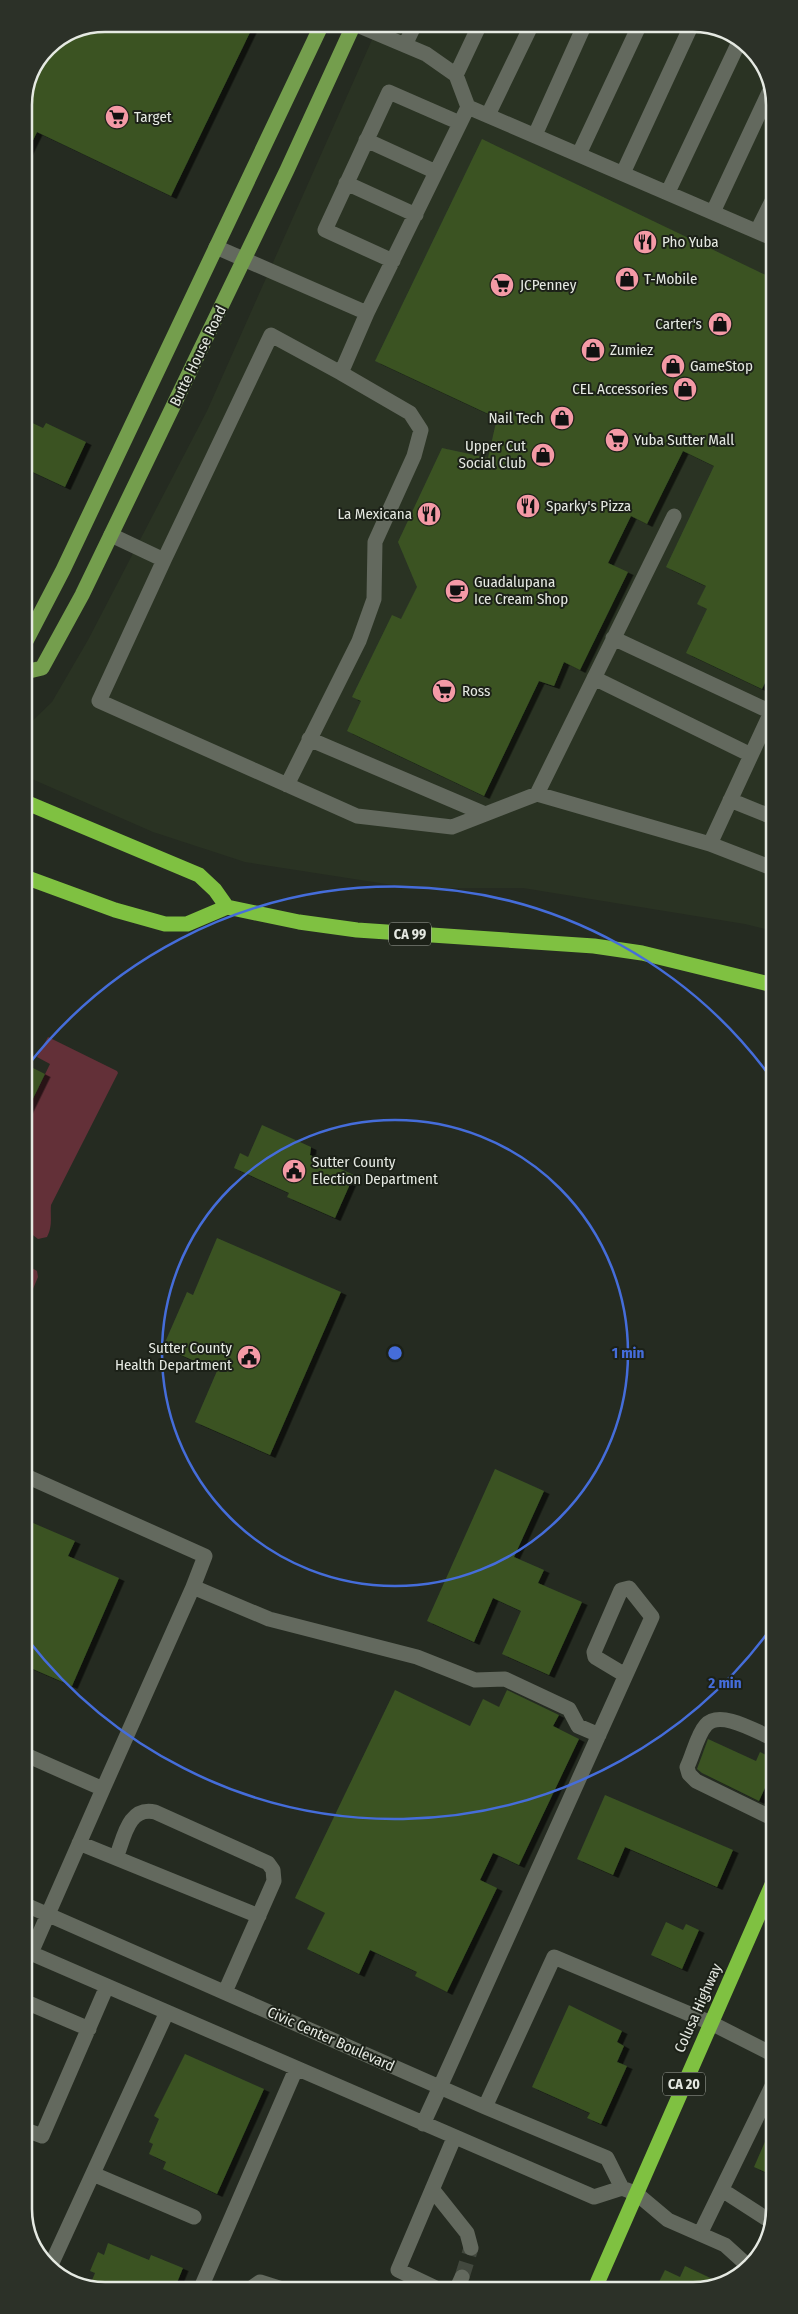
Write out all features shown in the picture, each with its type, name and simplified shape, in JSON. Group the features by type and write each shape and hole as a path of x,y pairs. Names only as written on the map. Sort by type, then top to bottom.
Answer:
{"highway":[{"path":"32,805 199,874 215,890 227,907 186,924 166,924 115,910 32,880"},
{"name":"CA 99","path":"227,907 298,922 357,930 594,946 642,953 766,983"},
{"name":"Colusa Highway","path":"598,2282 766,1898"}],"main road":[{"name":"Butte House Road","path":"32,630 63,570 318,32"},
{"name":"Butte House Road","path":"32,670 42,668 82,595 351,32"}],"street":[{"path":"375,32 426,54 456,75 468,107 623,172 766,235"},
{"path":"405,45 411,33"},
{"path":"456,75 476,33"},
{"path":"488,115 528,33"},
{"path":"535,135 582,33"},
{"path":"579,154 636,33"},
{"path":"623,172 688,33"},
{"path":"668,192 736,48"},
{"path":"393,261 325,230 389,92 460,122"},
{"path":"712,212 765,100"},
{"path":"341,374 367,313 468,107"},
{"path":"366,140 436,172"},
{"path":"346,183 416,215"},
{"path":"757,231 766,213"},
{"path":"216,247 367,313"},
{"path":"287,785 359,641 374,600 375,542 414,456 421,430 410,413 271,335 99,701 287,785 357,816 452,827 537,794 710,844 766,866"},
{"path":"537,794 674,516"},
{"path":"111,535 164,560"},
{"path":"613,638 766,708"},
{"path":"594,678 751,755"},
{"path":"710,844 766,724"},
{"path":"309,739 485,814"},
{"path":"730,800 766,815"},
{"path":"32,1479 205,1556 79,1843 32,1944"},
{"path":"192,1586 269,1619 417,1657 475,1680 505,1679 569,1709 578,1726 599,1735"},
{"path":"423,2124 652,1616 629,1588 621,1590 594,1652 595,1657 625,1675"},
{"path":"766,1736 732,1721 721,1718 712,1720 705,1726 687,1767 689,1774 696,1781 766,1815"},
{"path":"32,1759 103,1789"},
{"path":"116,1858 135,1814 145,1810 155,1812 268,1863 275,1877 225,1992"},
{"path":"79,1843 259,1916"},
{"name":"Civic Center Boulevard","path":"32,1908 485,2107 607,2158 622,2188"},
{"path":"32,1954 594,2197 622,2188 637,2194 668,2220 725,2245 743,2261"},
{"path":"485,2107 554,1957 711,2023 766,2051"},
{"path":"32,2132 42,2136 107,1986"},
{"path":"32,2005 89,2029"},
{"path":"53,2259 167,2012"},
{"path":"204,2281 296,2069"},
{"path":"700,2234 766,2099"},
{"path":"422,2282 398,2270 454,2138"},
{"path":"93,2174 194,2217"},
{"path":"432,2189 467,2233 471,2248"},
{"path":"722,2190 765,2218"}],"shaded area":[{"path":"375,32 697,33 716,36 729,42 744,54 758,73 763,87 766,106 766,929 745,924 523,888 412,888 245,862 153,832 32,779 32,721 52,702 88,640 207,411"},
{"path":"48,1037 118,1073 51,1205 49,1233 47,1237 38,1239 32,1234 32,1101 50,1064 37,1057"},
{"path":"32,1268 37,1271 38,1277 32,1291"}],"building":[{"name":"Target","path":"106,32 250,32 171,196 37,132 32,142 32,106 38,78 54,54 78,38"},
{"path":"482,139 766,275 766,681 762,689 686,653 707,609 697,604 706,586 666,567 714,466 683,451 647,524 631,516 608,563 628,572 580,670 564,662 554,686 539,681 484,796 347,731 361,701 352,697 392,615 401,619 417,587 398,542 442,448 488,458 497,418 375,361"},
{"path":"32,423 43,428 46,423 86,442 65,487 32,472"},
{"path":"32,1068 45,1074 32,1101"},
{"name":"Sutter County Election Department","path":"262,1125 311,1147 310,1155 354,1175 335,1218 287,1197 289,1193 234,1168 240,1153 248,1157"},
{"name":"Sutter County Health Department","path":"217,1238 341,1292 270,1455 195,1422 217,1371 163,1347 187,1292 193,1295"},
{"path":"495,1469 544,1491 514,1557 544,1570 538,1583 582,1602 549,1675 502,1654 521,1611 493,1598 474,1642 427,1621"},
{"path":"32,1523 75,1541 68,1556 119,1578 72,1686 32,1669"},
{"path":"395,1690 470,1726 483,1699 499,1707 507,1690 559,1715 553,1726 579,1739 519,1865 493,1853 480,1880 497,1888 447,1992 415,1976 417,1972 370,1950 359,1974 307,1949 325,1913 295,1898"},
{"path":"708,1739 756,1761 760,1752 766,1755 766,1786 759,1801 697,1769"},
{"path":"605,1795 733,1850 717,1887 625,1847 613,1875 577,1859"},
{"path":"666,1922 683,1930 686,1924 699,1930 682,1969 651,1955"},
{"path":"569,2005 622,2031 617,2042 624,2046 617,2062 627,2066 601,2124 587,2118 590,2113 532,2087"},
{"path":"185,2054 264,2089 217,2194 163,2169 166,2162 149,2154 153,2144 149,2142 159,2119 154,2116"},
{"path":"766,2139 766,2172 754,2167"},
{"path":"108,2243 149,2260 151,2255 183,2268 178,2281 92,2280 95,2273 90,2271 98,2252 104,2255"},
{"path":"685,2266 712,2279 692,2282 659,2282 665,2270 680,2277"}],"tunnel":[{"path":"462,2277 471,2248"}],"place":[{"name":"Target","path":"117,117"},
{"name":"Pho Yuba","path":"645,242"},
{"name":"T-Mobile","path":"627,279"},
{"name":"JCPenney","path":"502,285"},
{"name":"Carter's","path":"720,324"},
{"name":"Zumiez","path":"593,350"},
{"name":"GameStop","path":"673,366"},
{"name":"CEL Accessories","path":"685,389"},
{"name":"Nail Tech","path":"562,418"},
{"name":"Yuba Sutter Mall","path":"617,440"},
{"name":"Upper Cut Social Club","path":"543,455"},
{"name":"Sparky's Pizza","path":"528,506"},
{"name":"La Mexicana","path":"429,514"},
{"name":"Guadalupana Ice Cream Shop","path":"457,591"},
{"name":"Ross","path":"444,691"},
{"name":"Sutter County Election Department","path":"294,1171"},
{"name":"Sutter County Health Department","path":"249,1357"}]}
